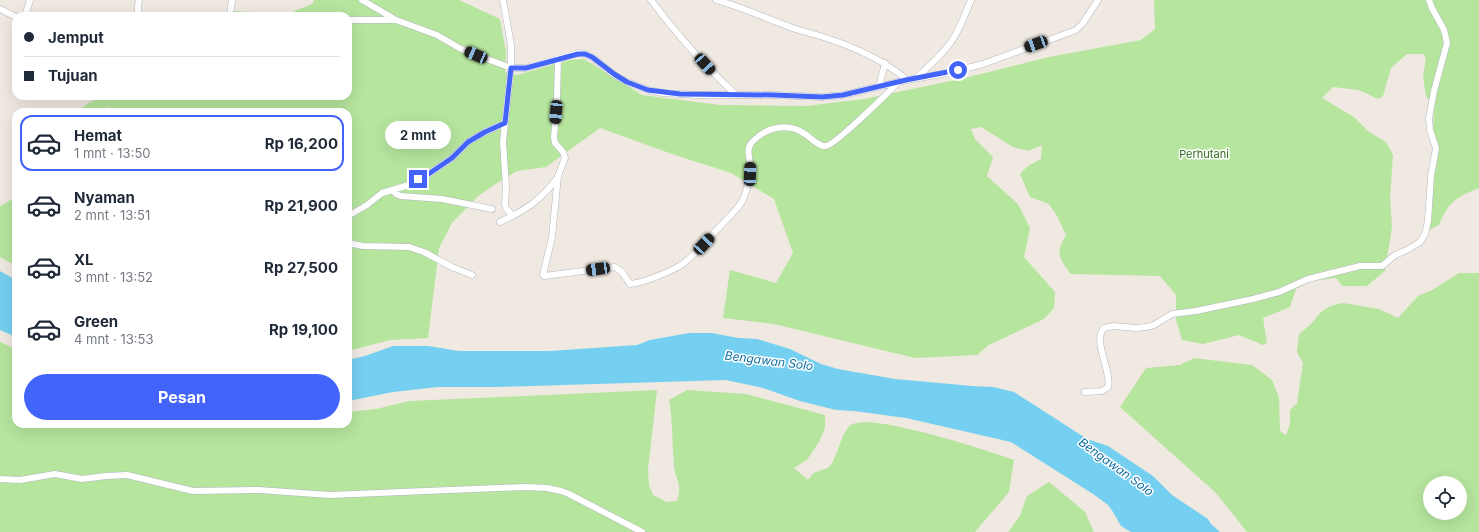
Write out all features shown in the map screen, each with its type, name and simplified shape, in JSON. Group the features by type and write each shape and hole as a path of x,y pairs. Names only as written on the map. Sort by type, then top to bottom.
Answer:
{"street":[{"path":"26,12 30,0"},
{"path":"138,12 139,0"},
{"path":"230,12 232,0"},
{"path":"362,0 396,20 437,35 461,49 511,68 526,68 578,54 585,54 592,57 627,82 648,90 663,93 822,97 843,95 906,80 948,73 983,64 1076,30 1083,23 1098,0"},
{"path":"503,0 510,39 511,68 503,142 506,187 505,204 506,208 513,216"},
{"path":"651,0 681,37 715,75 736,95"},
{"path":"716,0 732,4 786,26 822,37 885,64 897,71 906,80"},
{"path":"916,78 951,42 957,33 971,0"},
{"path":"1085,392 1102,391 1108,387 1108,375 1100,342 1101,331 1104,328 1114,326 1136,328 1146,327 1154,325 1172,314 1253,300 1279,292 1308,279 1360,266 1382,266 1395,255 1417,245 1423,239 1428,221 1431,176 1436,148 1430,130 1429,118 1434,91 1447,44 1444,30 1429,0"},
{"path":"0,9 12,15"},
{"path":"352,20 396,20"},
{"path":"558,59 554,138 555,143 565,156 558,176 552,237 543,274 544,276 569,274 615,267 621,270 628,282 632,284 654,277 683,264 736,210 748,187 750,165 748,149 752,142 761,134 780,127 792,128 804,133 820,145 828,146 898,82"},
{"path":"879,86 885,64"},
{"path":"352,214 367,205 382,193 409,185 430,173 452,158 468,142 505,123"},
{"path":"500,222 526,209 540,198 558,176"},
{"path":"392,190 401,196 442,199 467,203 492,210"},
{"path":"352,244 416,249 472,275"},
{"path":"0,479 20,480 55,474 82,479 127,475 193,492 259,490 330,496 480,488 542,488 569,494 642,532"}],"green space":[{"name":"Perhutani","path":"314,0 459,0 500,19 506,52 505,72 517,75 569,60 584,59 642,95 720,105 806,106 864,99 965,78 1049,57 1141,40 1155,29 1154,0 1479,0 1479,188 1454,201 1442,217 1439,225 1429,230 1434,172 1439,151 1433,134 1434,104 1426,97 1423,77 1426,58 1423,54 1407,54 1391,68 1383,96 1378,99 1359,90 1333,87 1322,98 1354,117 1368,131 1386,142 1393,155 1390,197 1392,227 1385,271 1367,286 1342,286 1336,278 1311,281 1296,289 1290,307 1263,318 1267,343 1263,345 1239,335 1203,344 1182,340 1176,320 1176,295 1160,276 1071,274 1061,260 1060,256 1060,247 1066,235 1057,216 1049,204 1030,197 1020,174 1028,166 1041,159 1042,145 1028,151 1013,147 981,127 971,129 975,139 993,157 987,176 1018,204 1030,228 1024,257 1055,292 1054,308 1044,319 989,345 977,355 915,358 774,324 723,318 730,270 776,283 793,253 774,199 731,173 600,128 546,167 517,171 497,183 478,196 452,223 439,248 428,338 390,340 352,350 352,108 110,108 109,106 108,108 82,108 94,100 352,100 352,12 292,12 312,4"},
{"path":"12,199 12,264 0,257 0,206"},
{"path":"1459,273 1479,273 1479,532 1247,532 1216,493 1120,407 1146,368 1180,365 1194,358 1252,365 1272,380 1279,397 1280,431 1286,435 1290,424 1290,410 1297,403 1303,363 1297,352 1299,334 1310,325 1321,312 1330,306 1343,303 1379,309 1398,318 1418,296 1432,290"},
{"path":"0,342 12,347 12,428 352,428 352,412 376,409 410,401 657,390 648,469 649,485 653,495 667,502 677,501 679,495 679,486 674,465 669,400 687,390 746,394 825,415 825,428 819,442 807,460 794,468 808,480 815,473 830,466 848,428 851,425 863,422 905,428 930,434 1014,460 1009,492 975,532 0,532"},
{"path":"1049,482 1085,512 1094,532 1008,532 1020,516 1027,496"}],"water":[{"path":"0,271 12,278 12,335 0,330"},
{"name":"Bengawan Solo","path":"689,333 712,333 738,338 757,339 790,349 821,364 838,369 895,379 993,387 1014,392 1087,439 1108,446 1153,476 1172,495 1208,519 1220,532 1131,532 1121,526 1108,505 1011,442 906,418 836,410 800,401 763,388 726,380 497,387 438,387 393,392 352,400 352,359 393,346 428,346 459,351 550,351 637,345 650,340"}],"route":[{"path":"418,179 430,173 452,158 468,142 505,123 511,68 526,68 578,54 585,54 592,57 627,82 648,90 680,94 822,97 843,95 906,80 958,70"}]}
